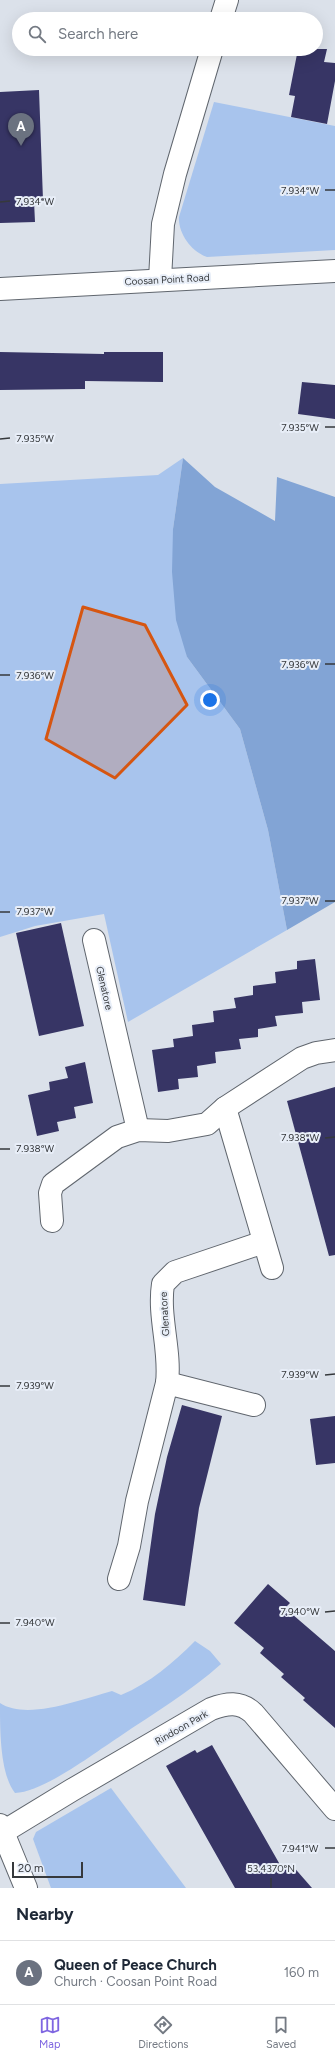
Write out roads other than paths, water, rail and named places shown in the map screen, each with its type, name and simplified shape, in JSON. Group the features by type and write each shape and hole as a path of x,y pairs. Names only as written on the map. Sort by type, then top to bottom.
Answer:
{"street":[{"path":"223,12 227,0"},
{"path":"160,279 163,224 210,56"},
{"name":"Coosan Point Road","path":"0,289 335,270"},
{"name":"Glenatore","path":"94,940 138,1130"},
{"path":"52,1221 50,1193 53,1184 117,1137 138,1130 168,1131 200,1127 216,1118 225,1108 302,1058 316,1053 335,1050"},
{"path":"225,1108 272,1268"},
{"name":"Glenatore","path":"119,1580 129,1546 137,1501 166,1383 167,1363 161,1303 163,1284 175,1272 264,1242"},
{"path":"166,1383 254,1405"},
{"name":"Rindoon Park","path":"1,1829 72,1790 211,1709 225,1704 240,1704 253,1713 335,1809"},
{"path":"1,1829 26,1888"}],"place":[{"name":"Queen of Peace Church","path":"21,146"}]}
